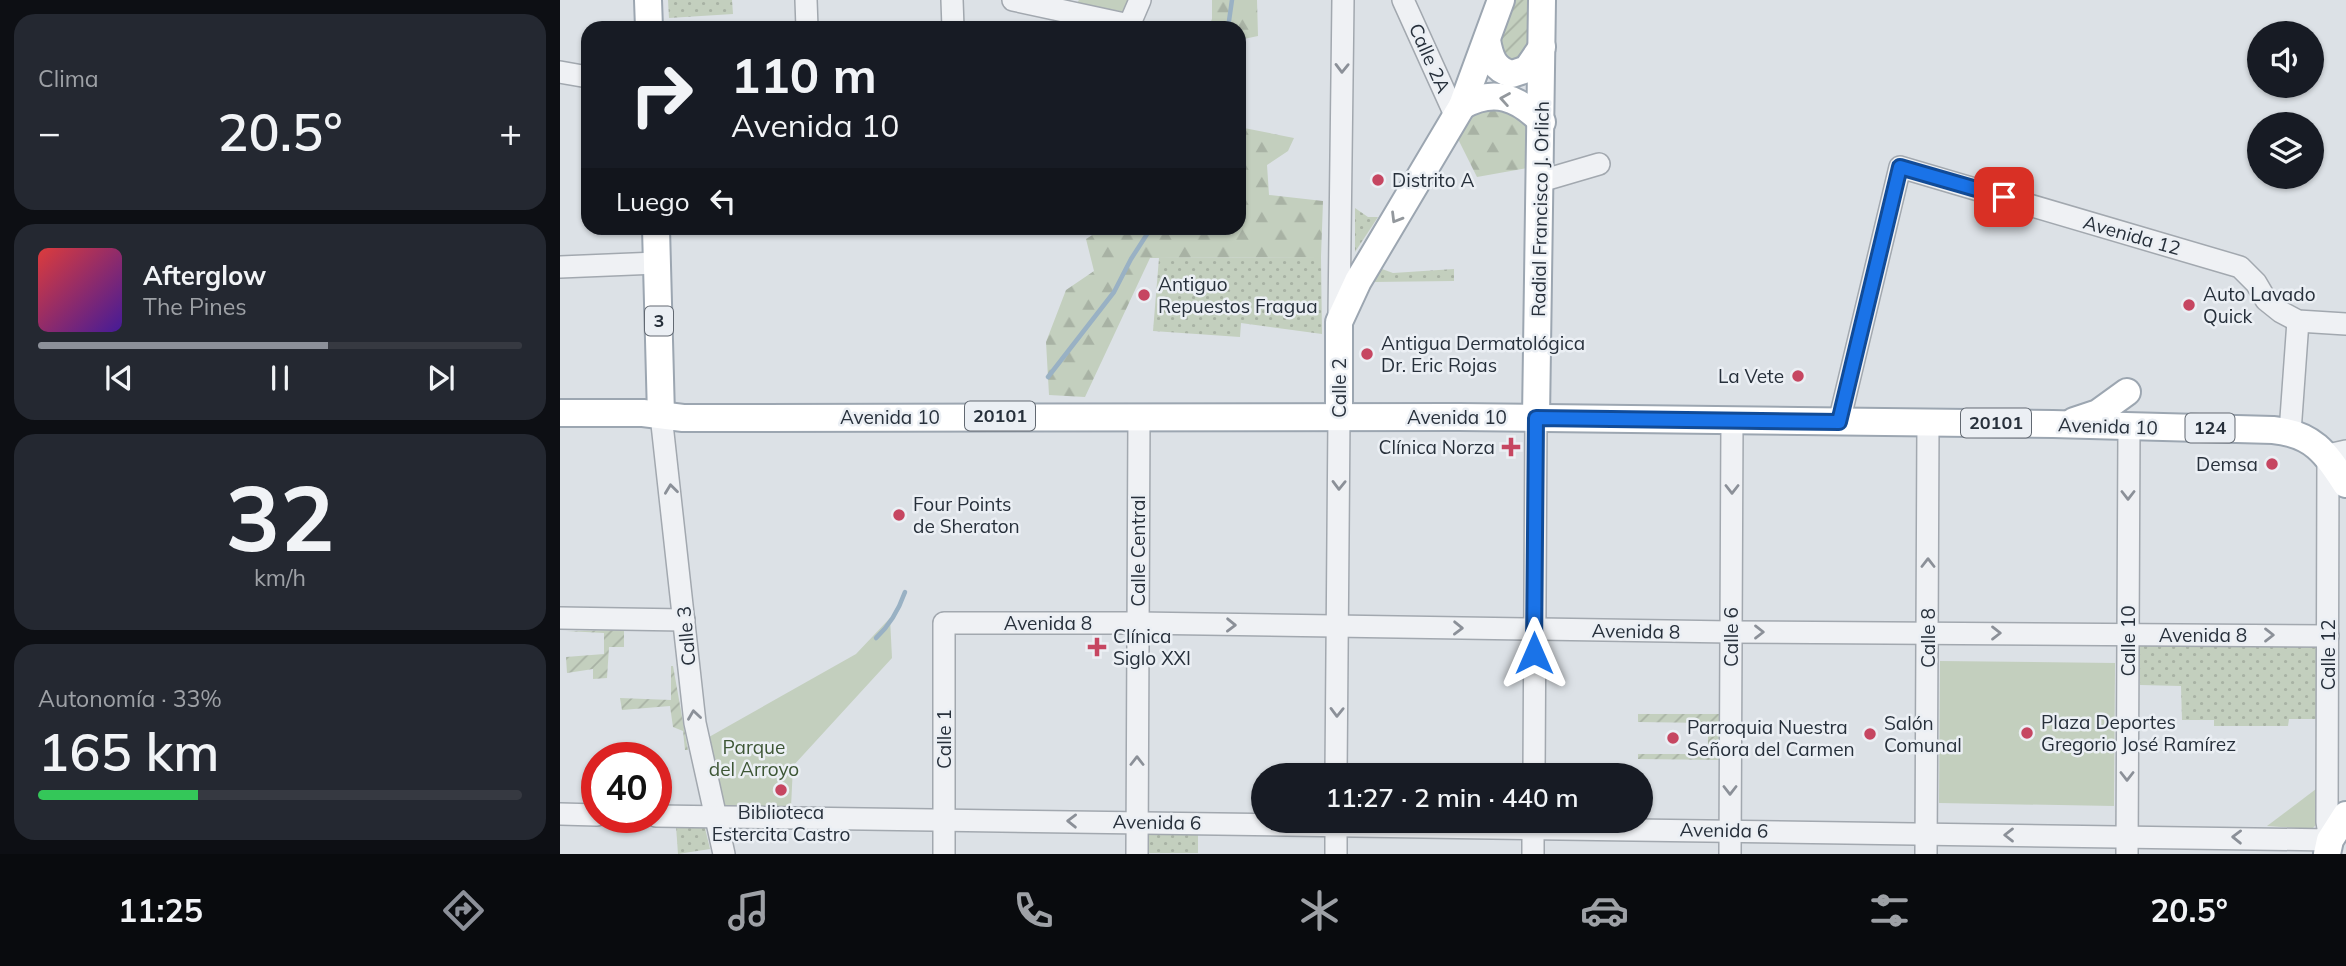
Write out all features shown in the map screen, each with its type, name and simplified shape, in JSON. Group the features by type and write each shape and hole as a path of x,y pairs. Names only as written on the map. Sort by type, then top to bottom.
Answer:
{"main road":[{"path":"648,0 649,21"},
{"path":"1339,322 1358,281 1459,111 1501,0"},
{"name":"Radial Francisco J. Orlich","path":"1536,418 1543,2"},
{"path":"1487,40 1492,60 1498,68 1512,74 1527,69 1542,47"},
{"path":"1459,111 1474,99 1507,98 1522,103 1542,122"},
{"name":"3","path":"656,235 661,415"},
{"name":"Calle 2","path":"1339,322 1339,416"},
{"path":"2064,424 2098,413 2127,392 2123,410 2129,427"},
{"name":"Avenida 10","path":"560,413 661,415 683,418 1339,416 2064,424 2273,430 2290,432 2337,453"},
{"name":"124","path":"2337,453 2346,484"}],"street":[{"path":"806,0 807,21"},
{"path":"952,0 953,21"},
{"path":"1013,0 1057,4 1109,21"},
{"path":"1131,21 1140,0"},
{"name":"Calle 2","path":"1339,322 1343,0"},
{"name":"Calle 2A","path":"1403,0 1459,111"},
{"path":"560,72 581,76"},
{"path":"1541,181 1599,164"},
{"name":"Avenida 12","path":"1839,422 1900,167 2240,267 2256,283 2266,300 2298,321 2346,324"},
{"path":"560,267 657,263"},
{"path":"2290,432 2298,321"},
{"name":"Calle 3","path":"661,415 695,723 724,854"},
{"name":"Calle Central","path":"1137,854 1139,416"},
{"name":"Calle 2","path":"1336,763 1339,416"},
{"path":"1534,763 1536,418"},
{"name":"Calle 6","path":"1730,854 1732,420"},
{"name":"Calle 8","path":"1926,844 1928,423"},
{"name":"Calle 10","path":"2127,845 2129,427"},
{"name":"Calle 12","path":"2337,453 2328,636 2327,822 2338,831"},
{"path":"560,618 684,620"},
{"name":"Avenida 8","path":"944,623 2328,636"},
{"name":"Calle 1","path":"944,623 944,854"},
{"path":"560,814 581,815"},
{"name":"Avenida 6","path":"672,816 1251,822"},
{"name":"Avenida 6","path":"1653,828 1730,830 1926,844 2127,845 2270,838 2338,831"},
{"path":"1336,833 1336,854"},
{"path":"1533,833 1533,854"},
{"path":"2256,854 2270,838"}],"green space":[{"path":"668,0 732,0 733,14 669,18"},
{"path":"1079,0 1131,0 1125,12 1077,3"},
{"path":"1212,0 1257,0 1258,36 1246,39 1246,21 1211,21"},
{"path":"1513,0 1529,0 1527,52 1525,57 1512,61 1504,58 1497,45"},
{"path":"1479,108 1505,109 1531,127 1528,168 1477,177 1458,139"},
{"path":"1246,128 1294,138 1288,151 1267,165 1269,195 1323,201 1321,257 1150,258 1085,397 1049,395 1046,342 1066,290 1094,271 1086,239 1092,235 1246,235"},
{"path":"1355,208 1368,217 1378,217 1355,252"},
{"path":"1321,257 1322,334 1241,323 1240,337 1153,331 1159,258"},
{"path":"1382,269 1393,273 1454,269 1454,281 1372,282"},
{"name":"Parque del Arroyo","path":"890,618 892,658 793,766 791,807 723,806 709,737 856,654"},
{"path":"624,630 624,647 609,647 607,678 593,679 593,669 567,673 566,657 604,654 604,633 566,631"},
{"path":"2140,646 2316,647 2316,719 2289,719 2288,726 2214,726 2214,720 2182,720 2181,686 2140,685"},
{"name":"Plaza Deportes Gregorio José Ramírez","path":"1940,661 2115,663 2114,806 1939,803"},
{"path":"671,666 688,750 685,750 683,731 673,727 670,706 622,710 620,698 671,700"},
{"path":"1638,714 1721,714 1721,760 1638,759 1638,754 1708,754 1708,723 1638,722"},
{"path":"2316,789 2316,825 2312,829 2267,826"},
{"path":"676,826 705,828 710,849 678,854"},
{"path":"1149,833 1198,834 1198,853 1149,853"}],"waterway":[{"path":"1229,21 1232,0"},
{"path":"1048,377 1114,292 1146,235"},
{"path":"876,638 893,617 905,592"}],"place":[{"name":"Distrito A","path":"1378,180"},
{"name":"Antiguo Repuestos Fragua","path":"1144,295"},
{"name":"Auto Lavado Quick","path":"2189,305"},
{"name":"Antigua Dermatológica Dr. Eric Rojas","path":"1367,354"},
{"name":"La Vete","path":"1798,376"},
{"name":"Clínica Norza","path":"1511,447"},
{"name":"Demsa","path":"2272,464"},
{"name":"Four Points de Sheraton","path":"899,515"},
{"name":"Clínica Siglo XXI","path":"1097,647"},
{"name":"Plaza Deportes Gregorio José Ramírez","path":"2027,733"},
{"name":"Salón Comunal","path":"1870,734"},
{"name":"Parroquia Nuestra Señora del Carmen","path":"1673,738"},
{"name":"Biblioteca Estercita Castro","path":"781,790"}],"route":[{"path":"1534,653 1536,418 1839,422 1900,167 2004,197"}]}
